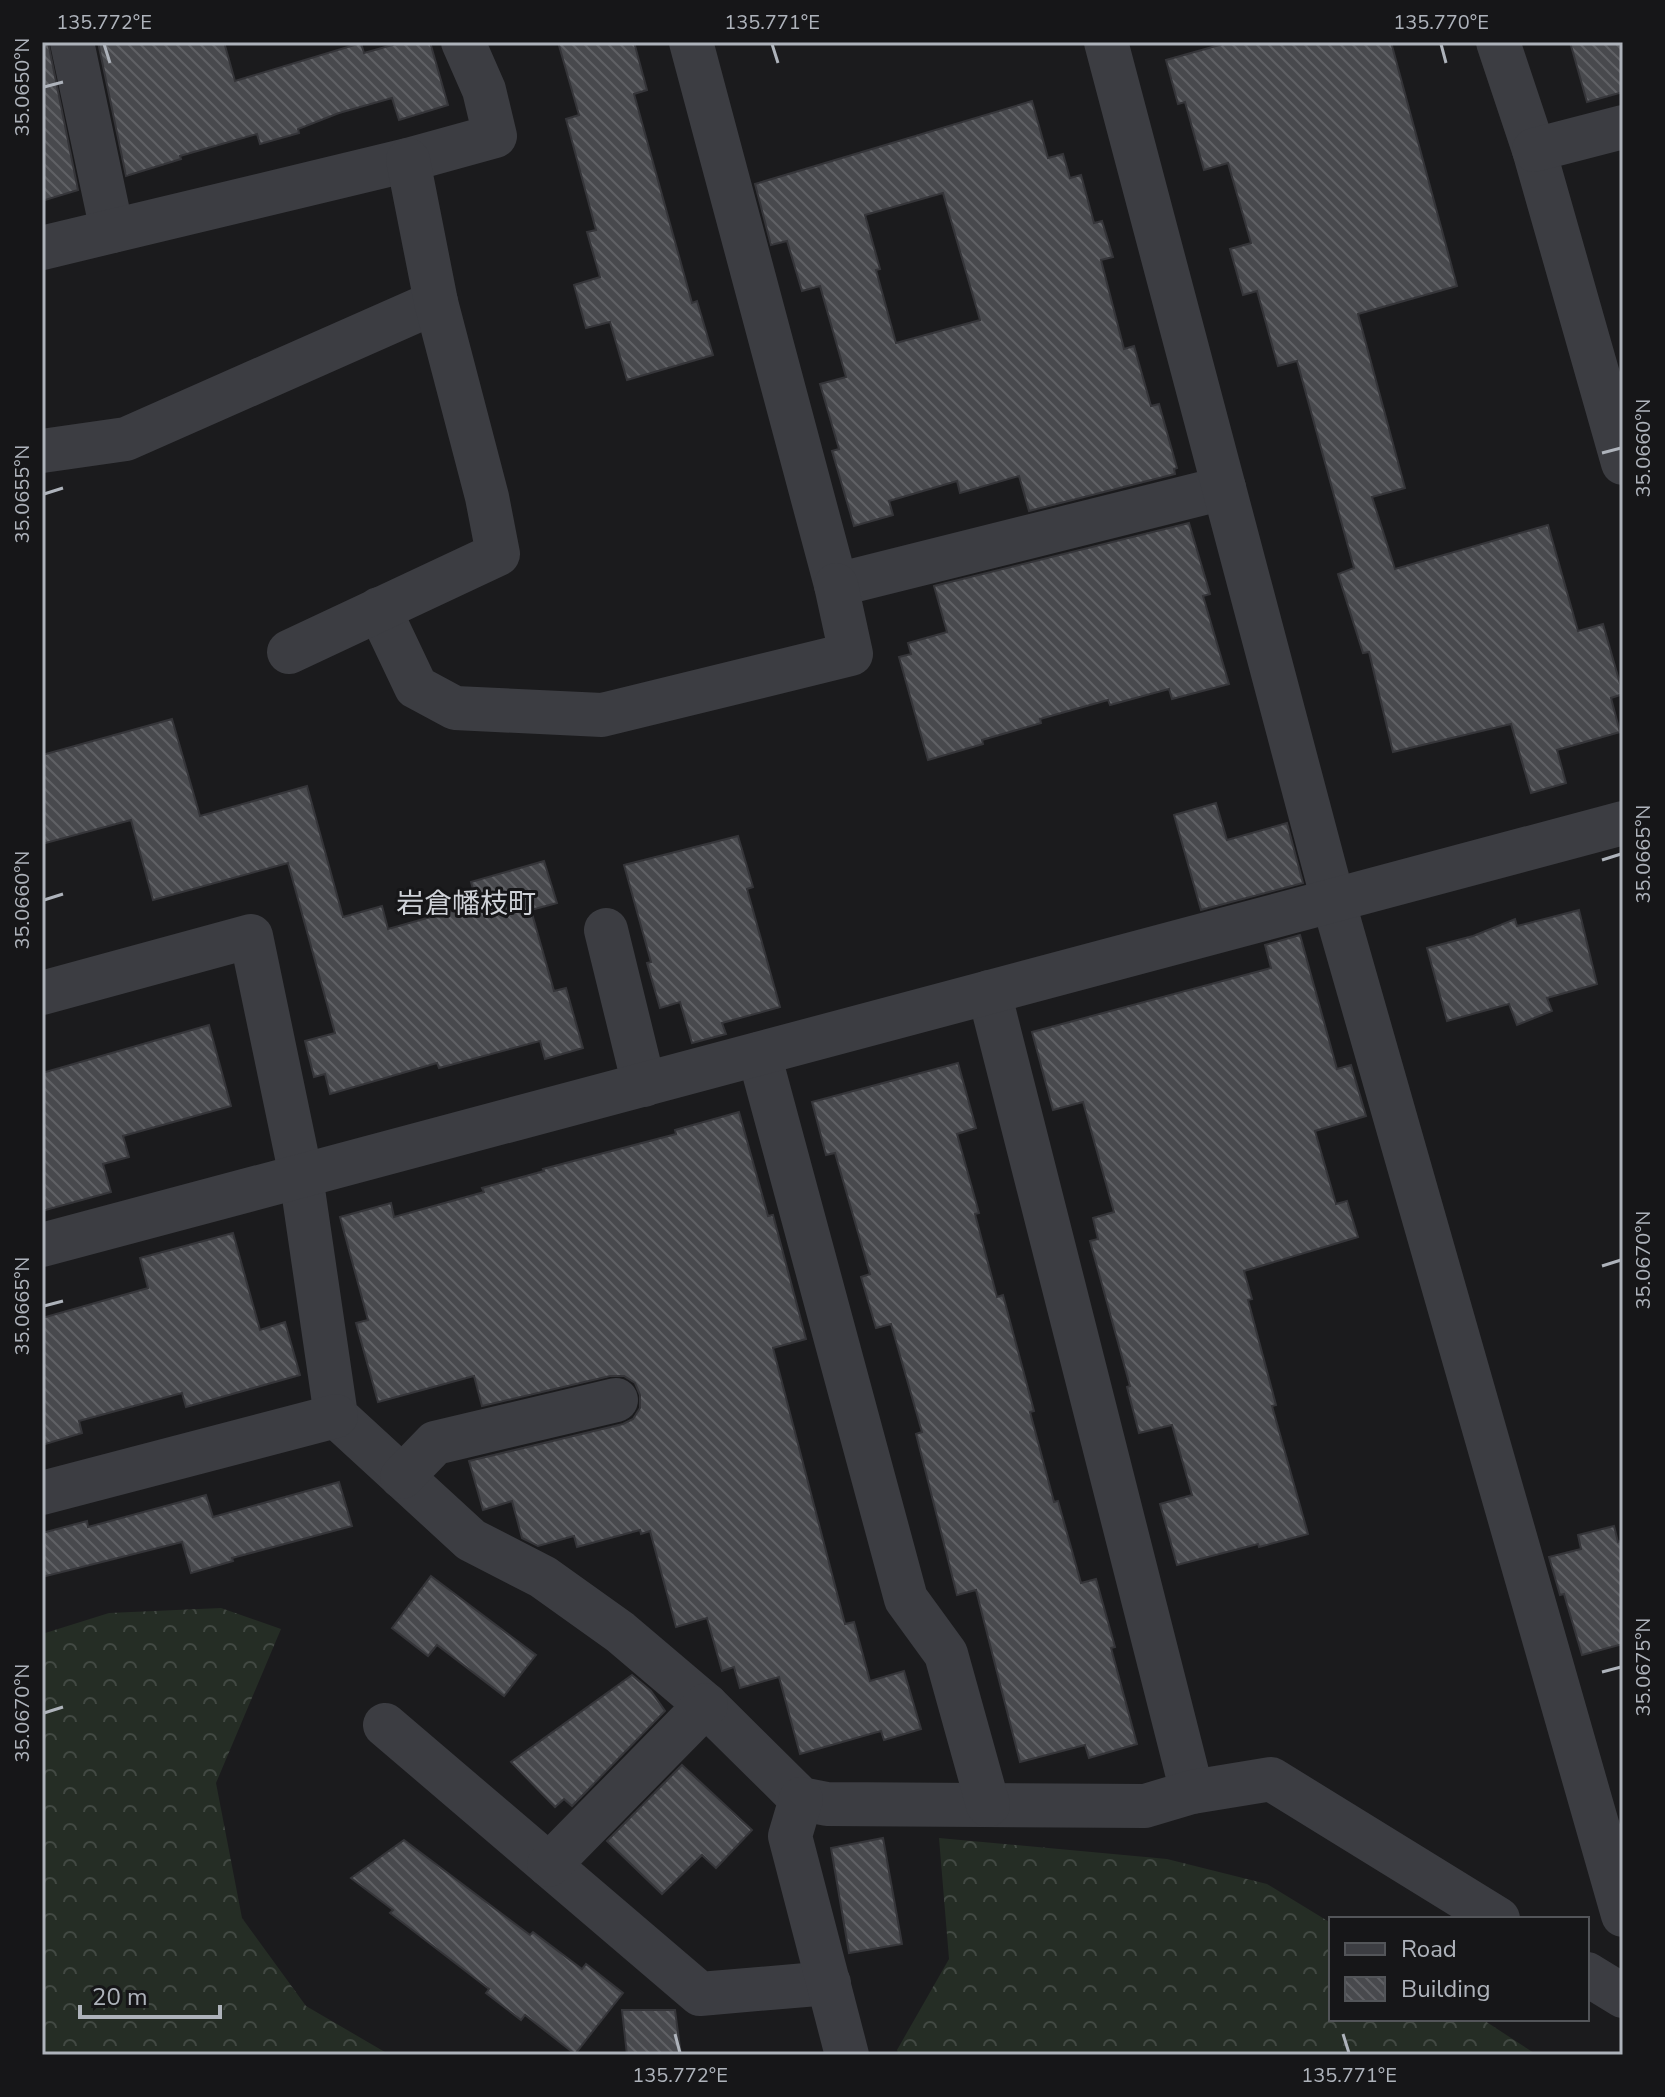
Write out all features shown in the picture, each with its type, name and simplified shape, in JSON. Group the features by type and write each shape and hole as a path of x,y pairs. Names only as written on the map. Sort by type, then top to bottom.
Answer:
{"street":[{"path":"72,42 112,231"},
{"path":"42,248 408,160 495,136 484,90 463,42"},
{"path":"379,609 416,687 455,708 602,715 851,654 836,585 691,42"},
{"path":"1106,42 1333,900 1623,1915"},
{"path":"1498,42 1534,150 1623,463"},
{"path":"1534,150 1623,127"},
{"path":"289,652 498,554 487,497 436,302 408,160"},
{"path":"42,451 126,439 436,302"},
{"path":"836,585 1224,488"},
{"path":"42,1245 1623,823"},
{"path":"606,930 644,1085"},
{"path":"42,993 251,936 301,1176 336,1416 471,1540 543,1577 620,1632 706,1705 801,1799 827,1804 1145,1806 1192,1792 1271,1779 1495,1917"},
{"path":"989,992 1192,1792"},
{"path":"759,1054 906,1599 946,1654 988,1805"},
{"path":"402,1477 435,1443 616,1400"},
{"path":"42,1493 336,1416"},
{"path":"549,1865 706,1705"},
{"path":"385,1725 700,1994 829,1983"},
{"path":"801,1799 790,1836 847,2055"},
{"path":"1589,1975 1623,1996"}],"green space":[{"path":"221,1608 281,1629 216,1783 242,1918 306,2006 390,2055 42,2055 42,1634 109,1613"},
{"path":"939,1838 1167,1859 1267,1884 1329,1922 1329,2021 1485,2021 1537,2055 899,2055 897,2050 949,1959"}],"building":[{"path":"42,42 48,42 78,190 42,201"},
{"path":"98,42 224,42 235,81 361,43 364,53 403,42 430,42 448,105 399,120 392,98 339,113 298,129 299,133 260,144 257,134 180,156 181,159 126,176"},
{"path":"558,42 634,42 647,90 634,94 692,303 697,301 713,355 627,380 610,322 586,328 574,285 600,277 587,232 596,230 566,119 579,115"},
{"path":"1230,42 1391,42 1457,286 1358,314 1405,488 1372,497 1395,569 1548,525 1578,631 1603,624 1623,694 1611,698 1620,732 1557,750 1566,783 1531,793 1511,724 1393,752 1369,652 1363,653 1338,574 1354,568 1297,361 1278,366 1257,291 1243,295 1230,249 1251,243 1228,163 1204,170 1185,102 1178,104 1166,60"},
{"path":"1570,42 1623,42 1623,92 1587,102"},
{"path":"1032,101 1048,158 1063,154 1070,178 1081,175 1094,223 1102,221 1113,257 1101,260 1124,349 1134,346 1151,406 1159,404 1177,468 1174,469 1175,474 1029,511 1019,476 960,493 957,481 889,501 893,515 854,526 832,451 839,449 820,384 846,377 820,286 802,291 787,241 771,245 755,184","holes":["943,193 980,320 896,343 865,215"]},
{"path":"1189,523 1210,594 1203,596 1229,684 1172,699 1169,689 1110,705 1108,700 1040,719 1041,723 928,760 899,657 911,654 908,643 947,632 934,586"},
{"path":"172,719 200,816 307,786 343,917 382,906 388,929 477,904 471,882 544,861 557,903 531,910 554,991 566,988 583,1048 545,1059 540,1041 439,1068 437,1063 330,1094 325,1074 314,1077 305,1041 335,1033 288,863 153,900 131,820 42,844 42,755"},
{"path":"1216,803 1227,840 1287,823 1303,883 1201,910 1174,815"},
{"path":"738,836 753,887 747,889 780,1007 722,1023 726,1034 692,1043 680,1002 660,1008 647,963 651,962 624,865"},
{"path":"1579,910 1597,984 1547,998 1552,1011 1517,1025 1509,1004 1447,1021 1427,948 1473,936 1515,919 1517,926"},
{"path":"1300,935 1337,1069 1351,1065 1366,1116 1315,1131 1336,1204 1347,1201 1358,1237 1244,1271 1252,1299 1248,1300 1276,1405 1272,1406 1308,1534 1177,1565 1160,1504 1192,1495 1172,1425 1139,1433 1127,1387 1130,1386 1090,1241 1098,1239 1093,1218 1114,1212 1083,1102 1053,1110 1032,1032 1271,968 1265,945"},
{"path":"209,1025 231,1106 123,1136 129,1157 103,1164 111,1192 42,1211 42,1073"},
{"path":"958,1063 976,1128 957,1134 979,1213 975,1214 997,1297 1003,1295 1054,1502 1058,1501 1081,1583 1096,1579 1137,1744 1089,1758 1085,1745 1020,1762 976,1590 957,1595 916,1434 922,1432 891,1324 876,1328 861,1277 870,1274 835,1153 826,1155 812,1102"},
{"path":"739,1112 768,1216 773,1215 806,1339 773,1348 845,1624 854,1622 870,1681 904,1671 921,1729 884,1740 881,1731 800,1754 779,1677 740,1688 734,1667 722,1671 707,1618 676,1627 650,1531 641,1534 640,1530 577,1547 574,1536 538,1546 522,1538 512,1501 483,1510 469,1461 623,1424 633,1419 640,1408 640,1395 635,1383 624,1376 610,1376 482,1406 474,1376 378,1402 356,1323 368,1320 340,1217 391,1203 394,1217 484,1192 482,1188 543,1169 676,1134 675,1130"},
{"path":"233,1233 260,1330 285,1322 300,1375 186,1407 182,1393 79,1421 82,1433 42,1445 42,1318 148,1288 140,1258"},
{"path":"339,1482 352,1526 232,1558 233,1561 191,1573 182,1542 42,1577 42,1533 87,1521 88,1527 206,1495 213,1517"},
{"path":"1614,1526 1618,1542 1623,1540 1623,1644 1582,1655 1564,1594 1560,1595 1549,1557 1581,1549 1578,1535"},
{"path":"431,1576 536,1655 504,1696 437,1645 428,1656 392,1628"},
{"path":"632,1675 651,1691 665,1711 572,1806 564,1799 555,1807 511,1762"},
{"path":"682,1765 752,1830 716,1868 702,1855 662,1894 607,1841"},
{"path":"883,1838 902,1944 849,1953 831,1848"},
{"path":"404,1840 530,1935 533,1932 582,1969 586,1964 623,1993 575,2054 525,2015 521,2020 486,1993 489,1989 390,1913 393,1910 351,1878"},
{"path":"622,2010 675,2010 681,2055 627,2055"}],"district":[{"name":"岩倉幡枝町","path":"466,903"}]}
